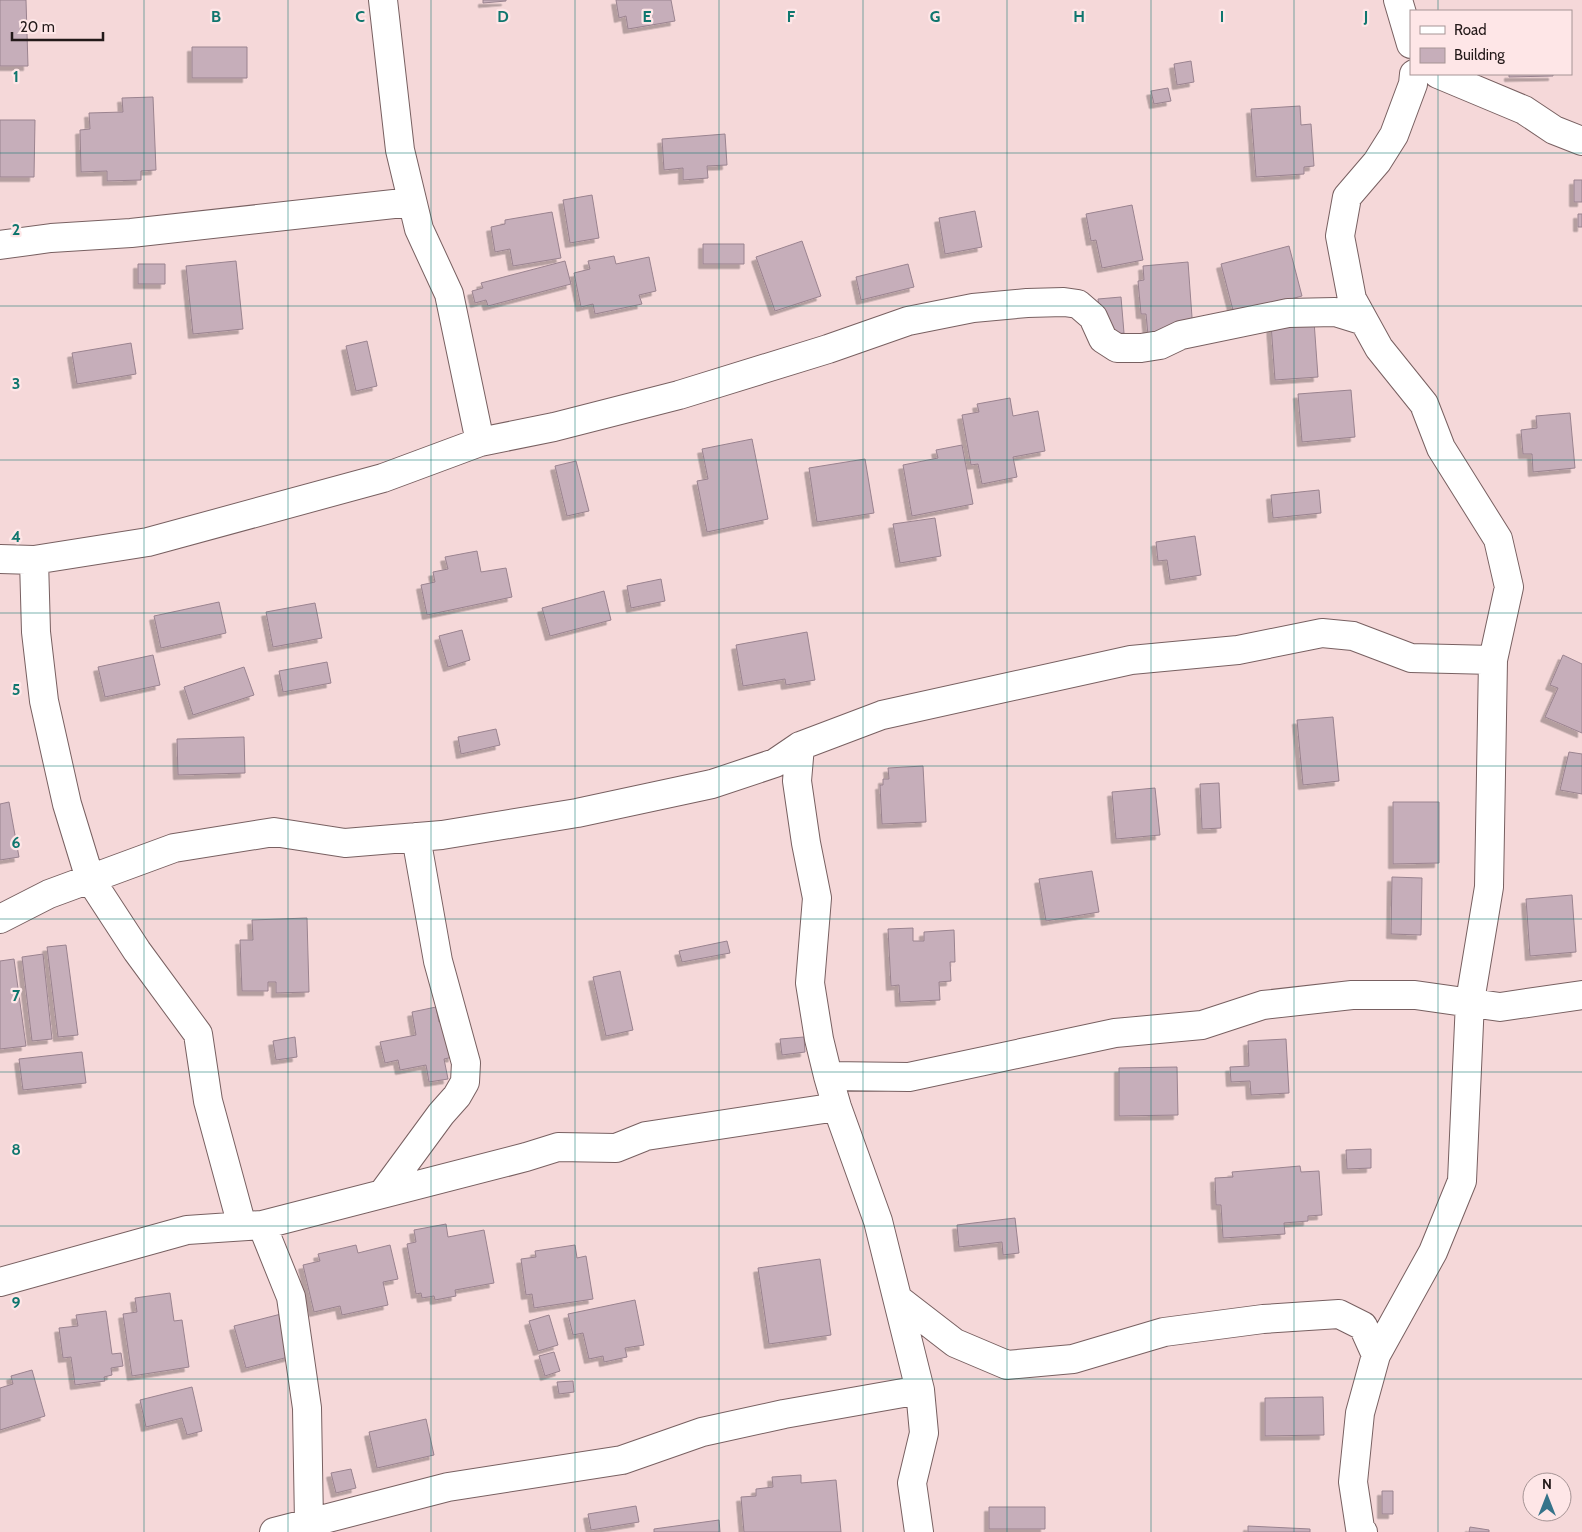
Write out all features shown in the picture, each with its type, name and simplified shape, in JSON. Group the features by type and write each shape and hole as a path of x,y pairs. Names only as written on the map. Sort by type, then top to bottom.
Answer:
{"street":[{"path":"382,0 400,150 419,229 449,294 480,442"},
{"path":"1398,0 1410,41"},
{"path":"1363,1532 1360,1528 1354,1482 1360,1413 1376,1355 1433,1252 1462,1181 1470,1001 1489,887 1493,660 1509,587 1498,539 1441,448 1424,404 1379,348 1352,299 1340,236 1347,197 1377,162 1394,135 1413,84 1414,75"},
{"path":"1440,75 1524,110 1554,130 1582,141"},
{"path":"0,245 51,238 131,233 412,202"},
{"path":"0,559 34,560 148,542 384,478 480,442 554,427 679,394 828,349 908,320 973,308 1027,303 1064,302 1078,304 1093,318 1103,339 1117,348 1150,346 1181,335 1288,314 1335,312 1364,320"},
{"path":"34,560 36,632 44,701 67,804 90,879 137,950 198,1034 208,1101 252,1226 291,1298 307,1408 309,1523"},
{"path":"0,919 49,894 174,848 274,832 345,843 416,837 577,813 712,784 775,763 800,746 882,715 1010,685 1131,660 1238,650 1322,633 1354,636 1410,658 1493,660"},
{"path":"800,746 797,781 806,843 817,898 810,983 819,1039 828,1076 837,1107 878,1221 920,1390 924,1434 912,1483 919,1532"},
{"path":"384,1193 440,1114 457,1096 465,1082 466,1063 438,961 416,837"},
{"path":"828,1076 909,1077 1115,1033 1202,1024 1263,1005 1332,997 1415,995 1470,1001 1500,1007 1582,995"},
{"path":"0,1282 187,1230 252,1226 526,1158 558,1147 616,1148 646,1136 837,1107"},
{"path":"898,1299 955,1343 1007,1365 1073,1359 1164,1332 1263,1319 1339,1314 1363,1326 1376,1355"},
{"path":"274,1532 448,1487 622,1460 702,1432 784,1414 920,1390"}],"building":[{"path":"0,0 26,0 28,66 0,66"},
{"path":"483,0 506,0 506,1 483,3"},
{"path":"616,0 671,0 675,21 628,29 626,16 619,18"},
{"path":"192,47 247,47 247,78 192,78"},
{"path":"1191,61 1194,82 1177,85 1174,64"},
{"path":"1509,75 1553,75 1553,76 1509,77"},
{"path":"1168,88 1171,101 1154,104 1151,91"},
{"path":"153,97 156,170 141,171 141,180 107,181 107,171 81,172 80,130 90,129 89,113 123,112 122,98"},
{"path":"1300,106 1301,125 1311,124 1314,166 1304,167 1304,174 1256,177 1251,109"},
{"path":"0,120 35,120 34,177 0,177"},
{"path":"725,134 727,165 707,166 708,178 683,180 683,168 664,170 662,139"},
{"path":"1574,180 1582,180 1582,202 1574,202"},
{"path":"592,195 599,238 570,243 563,200"},
{"path":"1132,205 1143,260 1102,268 1096,240 1091,241 1086,214"},
{"path":"975,211 982,247 945,254 939,218"},
{"path":"552,212 561,258 513,266 510,249 495,252 491,227 505,224 505,220"},
{"path":"1578,214 1582,214 1582,227 1578,227"},
{"path":"802,241 821,296 775,311 756,257"},
{"path":"703,244 744,244 744,264 703,264"},
{"path":"1289,246 1302,296 1234,314 1221,264"},
{"path":"614,256 616,264 649,257 656,291 639,295 642,304 595,314 593,304 581,307 574,273 590,269 588,261"},
{"path":"236,261 243,329 193,334 186,266"},
{"path":"565,261 571,284 488,306 486,300 475,303 472,291 483,288 481,283"},
{"path":"1188,262 1193,331 1148,335 1146,314 1141,314 1138,281 1144,280 1143,266"},
{"path":"138,264 165,264 165,284 138,284"},
{"path":"908,264 914,287 861,300 856,277"},
{"path":"1121,297 1124,333 1102,335 1098,299"},
{"path":"1314,321 1318,377 1275,380 1271,324"},
{"path":"367,341 377,386 356,391 346,346"},
{"path":"131,343 136,374 77,384 72,353"},
{"path":"1351,390 1355,437 1302,442 1298,394"},
{"path":"1010,398 1013,416 1038,411 1045,451 1013,457 1017,477 982,484 978,464 971,465 962,415 979,412 977,404"},
{"path":"1570,413 1575,468 1533,472 1532,454 1523,454 1521,430 1537,428 1536,416"},
{"path":"752,439 768,519 707,532 697,481 708,479 702,449"},
{"path":"962,445 973,504 912,516 903,465 938,458 936,450"},
{"path":"865,459 874,513 817,522 809,468"},
{"path":"576,461 589,511 567,516 555,466"},
{"path":"1319,490 1321,513 1273,518 1271,495"},
{"path":"935,518 941,556 900,563 893,524"},
{"path":"1195,536 1201,575 1170,580 1167,560 1158,561 1156,542"},
{"path":"477,551 481,572 506,568 512,597 427,615 421,585 435,582 433,572 448,569 445,557"},
{"path":"661,579 665,601 631,608 627,586"},
{"path":"604,591 611,620 550,636 542,608"},
{"path":"219,602 226,633 161,648 154,616"},
{"path":"315,603 322,638 273,647 266,612"},
{"path":"462,630 470,660 448,667 439,636"},
{"path":"807,632 815,680 786,685 785,679 743,686 736,645"},
{"path":"153,655 160,685 105,697 98,667"},
{"path":"1563,655 1582,664 1582,733 1545,717 1558,688 1550,685"},
{"path":"327,662 331,683 283,692 279,671"},
{"path":"244,667 254,695 193,715 184,687"},
{"path":"1333,717 1339,781 1303,785 1297,720"},
{"path":"496,729 500,745 461,754 458,737"},
{"path":"244,737 245,773 178,775 177,739"},
{"path":"1569,752 1582,754 1582,794 1560,790"},
{"path":"923,766 926,822 882,824 880,785 883,785 883,779 889,779 888,768"},
{"path":"1219,783 1221,828 1202,829 1200,784"},
{"path":"1155,788 1160,835 1116,839 1112,792"},
{"path":"9,802 19,857 0,860 0,804"},
{"path":"1393,802 1439,802 1439,863 1393,864"},
{"path":"1092,871 1099,912 1046,921 1039,879"},
{"path":"1392,877 1422,878 1421,935 1391,934"},
{"path":"1572,895 1576,952 1530,956 1526,899"},
{"path":"307,918 309,992 276,993 276,982 268,982 268,991 242,991 240,940 253,940 252,920"},
{"path":"913,928 913,941 924,941 924,932 954,930 955,962 950,962 951,981 939,982 940,1000 900,1002 899,985 891,986 888,929"},
{"path":"727,941 730,953 682,962 679,951"},
{"path":"66,945 78,1035 58,1037 47,947"},
{"path":"43,954 52,1039 32,1041 22,957"},
{"path":"14,959 26,1046 0,1049 0,961"},
{"path":"620,971 633,1030 606,1036 593,977"},
{"path":"436,1007 439,1022 446,1020 453,1057 444,1059 448,1079 429,1082 426,1065 400,1070 398,1060 385,1063 380,1042 416,1035 412,1012"},
{"path":"295,1037 297,1057 276,1060 273,1041"},
{"path":"804,1037 805,1052 782,1055 780,1039"},
{"path":"1286,1039 1289,1093 1251,1095 1250,1081 1231,1082 1230,1067 1249,1066 1248,1041"},
{"path":"82,1052 86,1083 23,1090 19,1059"},
{"path":"1177,1067 1178,1115 1119,1116 1119,1068"},
{"path":"1371,1149 1371,1168 1347,1169 1346,1150"},
{"path":"1300,1166 1301,1172 1319,1171 1322,1215 1308,1216 1308,1221 1284,1223 1285,1234 1223,1238 1221,1205 1216,1205 1215,1178 1233,1177 1232,1172"},
{"path":"1015,1218 1019,1253 1003,1255 1002,1242 959,1247 957,1225"},
{"path":"446,1224 448,1237 484,1230 494,1283 455,1290 456,1296 435,1300 434,1296 422,1298 421,1293 416,1294 407,1244 416,1242 414,1230"},
{"path":"356,1245 358,1253 390,1245 398,1279 383,1282 388,1305 342,1315 340,1306 314,1312 303,1265 320,1261 318,1254"},
{"path":"575,1245 577,1258 586,1256 593,1299 534,1308 532,1294 526,1295 521,1259 536,1257 535,1251"},
{"path":"820,1259 831,1335 769,1344 758,1268"},
{"path":"170,1293 174,1321 182,1320 189,1367 132,1376 123,1314 137,1312 135,1298"},
{"path":"635,1300 644,1345 625,1348 627,1357 604,1362 603,1356 589,1359 583,1333 573,1335 568,1314"},
{"path":"106,1311 112,1354 121,1353 123,1366 111,1368 112,1375 104,1377 105,1381 75,1385 71,1357 63,1358 59,1328 78,1326 76,1315"},
{"path":"285,1313 296,1355 246,1368 234,1326"},
{"path":"549,1315 558,1345 538,1351 529,1321"},
{"path":"554,1352 560,1371 545,1376 539,1356"},
{"path":"32,1370 45,1416 0,1430 0,1388 13,1384 11,1376"},
{"path":"573,1381 574,1392 559,1394 557,1382"},
{"path":"192,1387 202,1431 187,1435 182,1418 146,1427 140,1400"},
{"path":"1323,1397 1324,1435 1265,1436 1265,1398"},
{"path":"426,1419 434,1455 377,1468 369,1432"},
{"path":"351,1469 356,1488 336,1493 331,1473"},
{"path":"801,1475 801,1483 836,1480 841,1532 744,1532 741,1497 756,1496 756,1489 773,1487 772,1477"},
{"path":"1382,1491 1393,1491 1393,1514 1382,1514"},
{"path":"636,1506 639,1522 591,1530 588,1514"},
{"path":"989,1507 1045,1507 1045,1529 989,1529"},
{"path":"719,1520 720,1532 654,1532 654,1529"},
{"path":"1248,1526 1310,1529 1310,1532 1248,1532"},
{"path":"1470,1527 1489,1530 1489,1532 1469,1532"}]}
